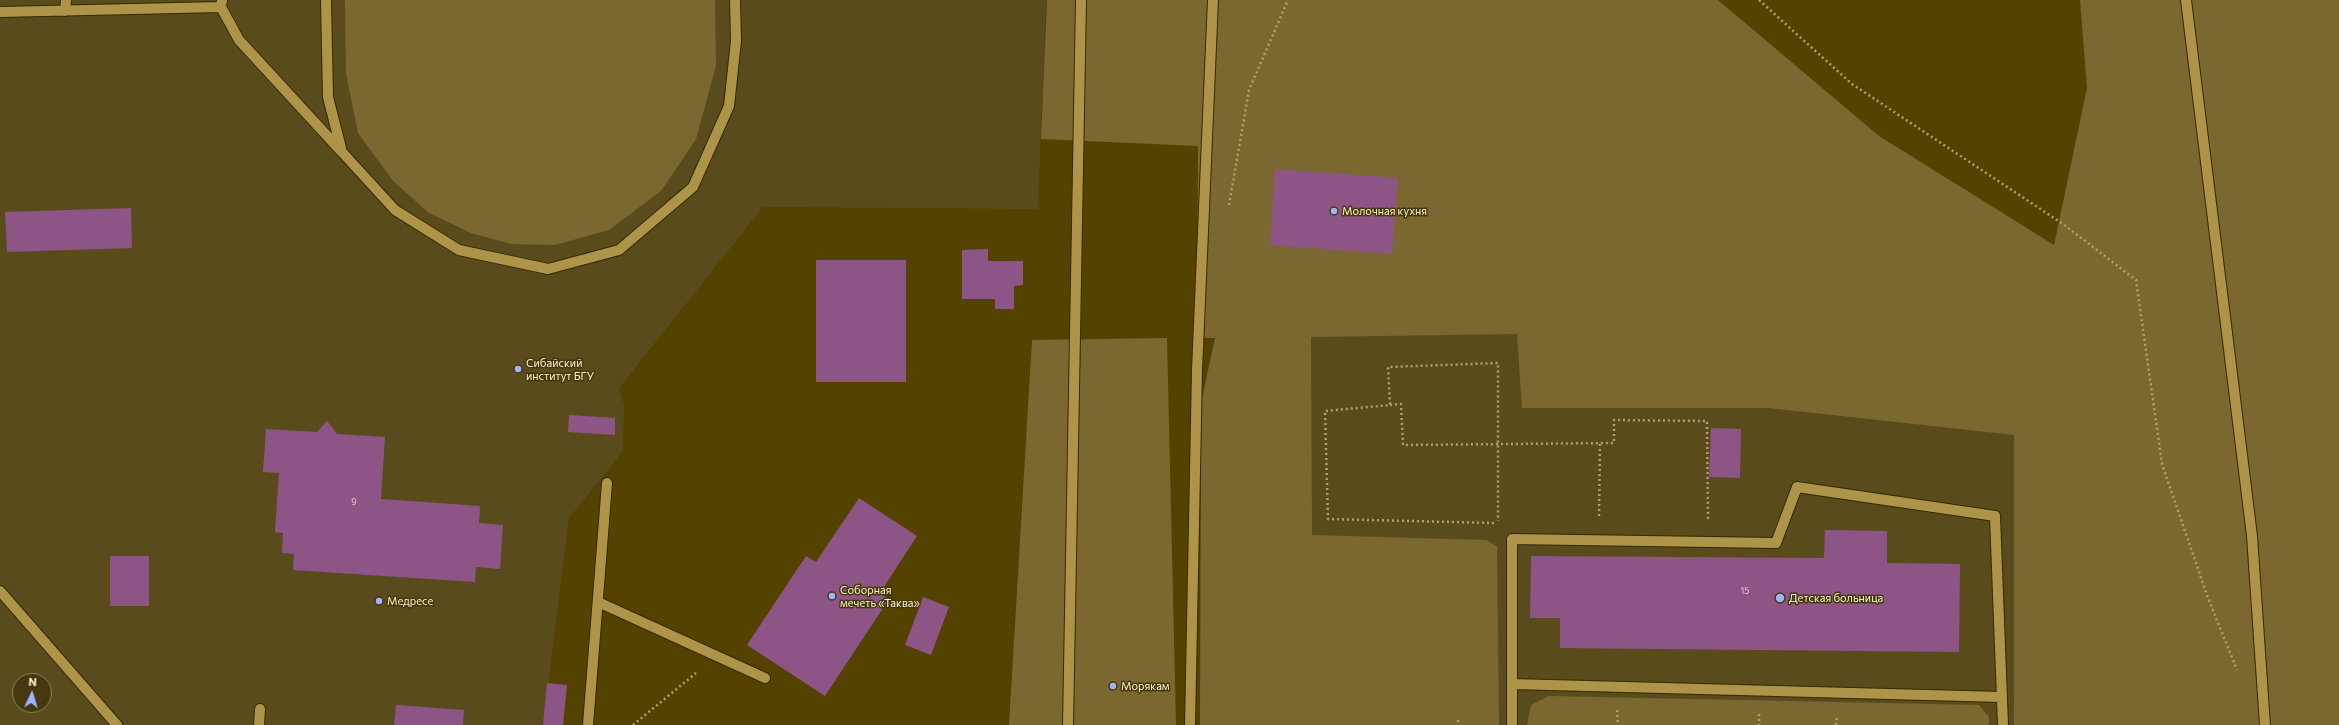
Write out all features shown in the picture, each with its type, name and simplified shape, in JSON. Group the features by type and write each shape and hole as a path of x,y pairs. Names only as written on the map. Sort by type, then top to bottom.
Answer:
{"street":[{"path":"65,11 66,0"},
{"path":"326,0 328,97 342,152"},
{"path":"0,12 65,11 222,4 239,40 395,210 459,250 548,269 619,250 693,187 729,106 736,41 735,0"},
{"path":"1068,725 1081,0"},
{"path":"1190,725 1197,370 1213,0"},
{"path":"2186,0 2252,536 2265,725"},
{"path":"588,725 607,483"},
{"path":"1512,725 1512,539 1776,543 1797,487 1995,516 2003,725"},
{"path":"0,591 117,725"},
{"path":"598,602 765,678"},
{"path":"1512,684 2002,697"},
{"path":"259,725 260,709"}],"path":[{"path":"1759,0 1852,84 2064,224 2136,280 2162,464 2208,598 2239,676"},
{"path":"1390,405 1388,367 1498,363 1499,445 1498,523 1328,519 1325,410 1390,405 1401,404 1403,445 1499,445 1614,443 1614,420 1707,421 1708,542"},
{"path":"1599,540 1600,443"},
{"path":"633,725 716,656"},
{"path":"1458,720 1458,725"}],"shaded area":[{"name":"Сибайский институт БГУ","path":"0,0 1046,0 1038,209 763,207 619,388 624,405 623,451 569,518 543,725 0,725"},
{"path":"345,0 715,0 716,66 696,139 661,191 609,230 555,245 511,244 471,233 429,213 393,181 358,133 346,74"},
{"path":"1047,0 1718,0 1879,136 2054,245 2087,88 2080,0 2339,0 2339,725 2014,725 2014,435 1769,408 1522,408 1517,334 1311,337 1312,535 1486,540 1497,546 1499,725 1200,725 1201,403 1215,338 1197,338 1198,146 1041,139"},
{"path":"2074,328 2163,725 1216,725 1311,336"},
{"path":"1167,338 1176,725 1009,725 1032,340"},
{"path":"1549,696 1979,705 1989,717 1989,725 1527,725 1531,705"}],"building":[{"name":"Молочная кухня","path":"1275,169 1398,178 1392,254 1270,245"},
{"path":"131,208 132,248 7,252 5,212"},
{"path":"988,249 988,261 1023,261 1023,285 1014,286 1014,309 995,309 995,299 962,299 962,250"},
{"path":"816,260 906,260 906,382 816,382"},
{"path":"569,415 615,418 615,435 568,432"},
{"path":"327,421 337,434 385,437 381,499 480,506 479,523 503,525 500,569 476,567 475,582 293,570 294,554 282,553 283,533 275,532 279,473 263,472 266,429 317,432"},
{"path":"1711,428 1741,429 1740,478 1709,477"},
{"name":"Соборная мечеть «Таква»","path":"859,498 917,536 880,593 889,599 825,696 747,645 806,556 816,562"},
{"name":"Детская больница","path":"1825,530 1887,531 1887,563 1960,564 1959,652 1560,648 1560,618 1530,618 1531,556 1824,558"},
{"path":"110,556 149,556 149,606 110,606"},
{"path":"923,597 949,607 931,655 905,645"},
{"path":"547,683 567,685 563,725 543,725"},
{"path":"396,705 464,710 463,725 394,725"}],"place":[{"name":"Молочная кухня","path":"1334,211"},
{"name":"Сибайский институт БГУ","path":"518,369"},
{"name":"Соборная мечеть «Таква»","path":"832,596"},
{"name":"Детская больница","path":"1780,598"},
{"name":"Медресе","path":"379,601"},
{"name":"Морякам","path":"1113,686"}]}
